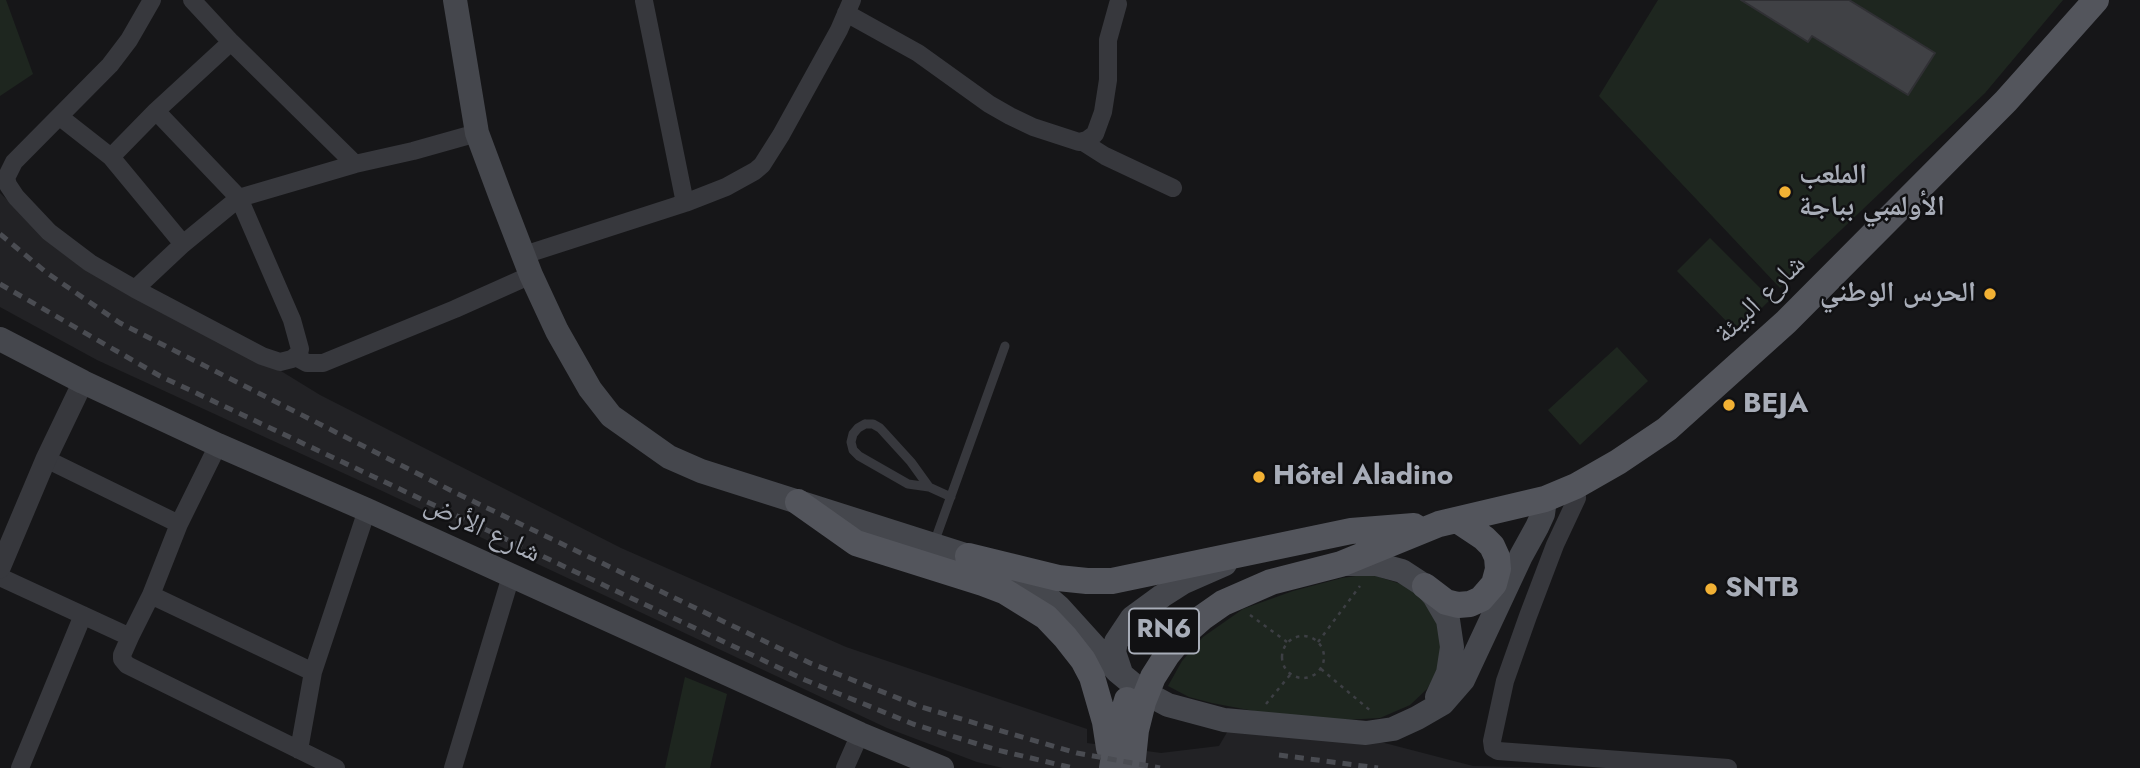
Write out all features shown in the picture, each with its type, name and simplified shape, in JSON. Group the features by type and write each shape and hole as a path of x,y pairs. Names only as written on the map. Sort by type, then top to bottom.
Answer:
{"main road":[{"path":"455,0 477,133 527,265 557,331 590,390 611,416 669,457 701,471 968,556 1005,571 1037,588 1059,607 1122,675 1140,690 1168,705 1224,720 1366,733 1393,729 1417,718 1443,703 1463,680 1499,590 1537,527 1545,499"},
{"name":"شارع البيئة","path":"1111,768 1118,731 1138,669 1172,621 1191,605 1230,581 1260,569 1545,499 1618,463 1667,429 1786,322 2006,101 2096,0"},
{"name":"شارع الأرض","path":"0,340 218,445 860,734 942,768"},
{"path":"798,502 856,543 1004,591 1046,617 1083,660 1092,677 1105,722 1111,768"},
{"path":"1439,523 1484,538 1492,546 1497,557 1499,590"},
{"name":"شارع البيئة","path":"1132,768 1136,730 1143,702 1153,677 1186,632 1223,603 1259,586 1286,561 1341,564 1439,523"},
{"path":"968,556 1058,578 1087,581 1112,581 1286,561"},
{"path":"1122,675 1114,653 1116,642 1132,618 1162,596 1184,582 1219,566 1286,561"},
{"path":"1341,564 1376,564 1402,571 1446,602 1458,605 1470,604 1499,590"},
{"path":"1417,718 1436,698 1452,660 1448,620 1425,586"}],"street":[{"path":"152,0 123,48 60,117 14,162 6,178 8,185 50,232 90,263 262,356 280,362 296,357 307,363 323,363 456,309 527,265 745,177 762,165 781,135 849,7 1010,116 1052,134 1083,142 1105,156 1173,188"},
{"path":"192,0 355,164"},
{"path":"644,1 685,203"},
{"path":"1083,142 1095,134 1103,112 1108,80 1108,40 1118,4"},
{"path":"111,157 231,42"},
{"path":"156,111 239,198 292,320 300,349 296,357"},
{"path":"60,117 111,157 183,244"},
{"path":"135,289 183,244 239,198 355,164 477,133"},
{"path":"0,568 46,459 83,382"},
{"path":"218,445 179,524 122,659 127,665 336,768"},
{"path":"46,459 179,524"},
{"path":"1576,486 1577,498 1555,545 1506,681 1492,741 1495,750 1728,768"},
{"path":"299,750 313,671 367,510"},
{"path":"453,768 511,576"},
{"path":"0,577 130,637"},
{"path":"1499,590 1528,615"},
{"path":"151,595 313,671"},
{"path":"20,768 83,615"},
{"path":"845,768 860,734"}],"lane":[{"path":"934,545 1005,346"},
{"path":"929,486 915,486 902,481 859,456 853,450 853,434 865,424 880,428 929,486 951,497"}],"path":[{"path":"1318,642 1362,583"},
{"path":"1243,609 1287,642"},
{"path":"1299,636 1318,642 1324,654 1321,668 1310,677 1297,678 1290,675 1285,670 1281,656 1287,642 1299,636"},
{"path":"1321,668 1380,718"},
{"path":"1259,712 1290,675"}],"shaded area":[{"path":"0,0 6,0 33,74 0,96"},
{"name":"الملعب الأولمبي بباجة","path":"1658,0 2063,0 1985,93 1780,288 1599,96"},
{"path":"0,193 43,234 320,395 621,548 846,647 1087,729 1087,743 1161,753 1219,746 1229,729 1373,740 1473,766 1551,768 1003,768 977,762 887,728 97,360 0,307"},
{"path":"1710,238 1771,299 1737,332 1677,271"},
{"path":"1617,347 1648,381 1580,445 1548,410"},
{"path":"1370,574 1407,586 1425,602 1437,623 1441,647 1437,672 1427,689 1410,705 1380,718 1325,721 1212,703 1189,697 1168,686 1182,661 1203,637 1243,609 1293,591 1342,578"},
{"path":"685,677 727,694 710,768 665,768"}],"building":[{"path":"1741,0 1849,0 1935,53 1908,95 1812,36 1808,42"}],"railway":[{"path":"0,234 47,273 120,323 458,494 810,663 918,706 1077,753 1160,768"},
{"path":"0,284 160,376 805,680 913,724 997,750 1073,768"},
{"path":"1279,755 1378,768"}],"place":[{"name":"الملعب الأولمبي بباجة","path":"1785,192"},
{"name":"الحرس الوطني","path":"1990,294"},
{"name":"BEJA","path":"1729,405"},
{"name":"Hôtel Aladino","path":"1259,477"},
{"name":"SNTB","path":"1711,589"}]}
